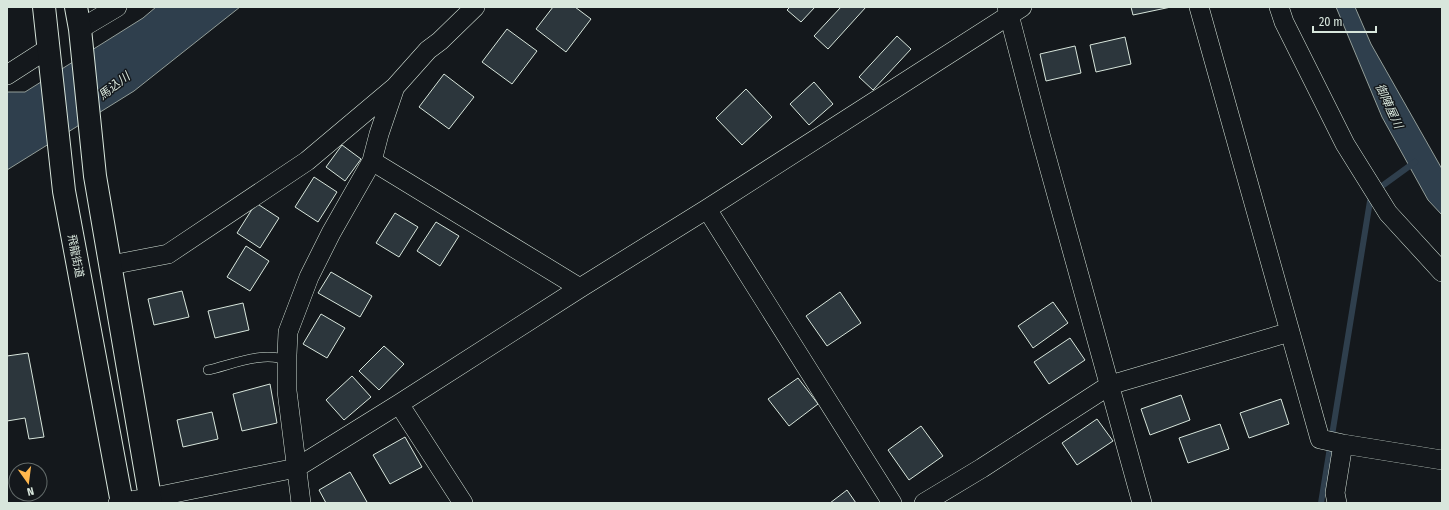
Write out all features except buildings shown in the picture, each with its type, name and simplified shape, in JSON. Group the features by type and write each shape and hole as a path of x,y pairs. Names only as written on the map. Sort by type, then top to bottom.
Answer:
{"highway":[{"name":"飛龍街道","path":"44,7 64,191 121,503"},
{"path":"76,7 80,29 95,176 151,500"}],"street":[{"path":"80,29 117,7"},
{"path":"111,265 168,254 307,162 395,87 428,50 440,41 475,7"},
{"path":"1199,7 1320,439 1442,460"},
{"path":"1278,7 1335,124 1357,164 1388,213 1442,272"},
{"path":"121,503 151,500 296,468 707,209 1013,9 1040,134 1142,503"},
{"path":"7,75 49,48"},
{"path":"301,503 287,391 288,332 309,277 331,232 372,161 379,134 395,87"},
{"path":"372,161 580,288"},
{"path":"707,209 892,503"},
{"path":"924,503 982,468 1110,385 1290,332"},
{"path":"399,404 463,503"},
{"path":"1337,503 1335,493 1343,444"}],"lane":[{"path":"208,370 270,356 279,357 287,361"}],"water":[{"name":"馬込川","path":"156,7 240,7 134,91 7,170 7,92 25,92 143,18"},
{"name":"御陣屋川","path":"1336,7 1355,7 1371,44 1442,169 1442,215 1428,200 1382,117"}],"waterway":[{"path":"1382,186 1415,162"},
{"path":"1321,503 1370,201"}]}
